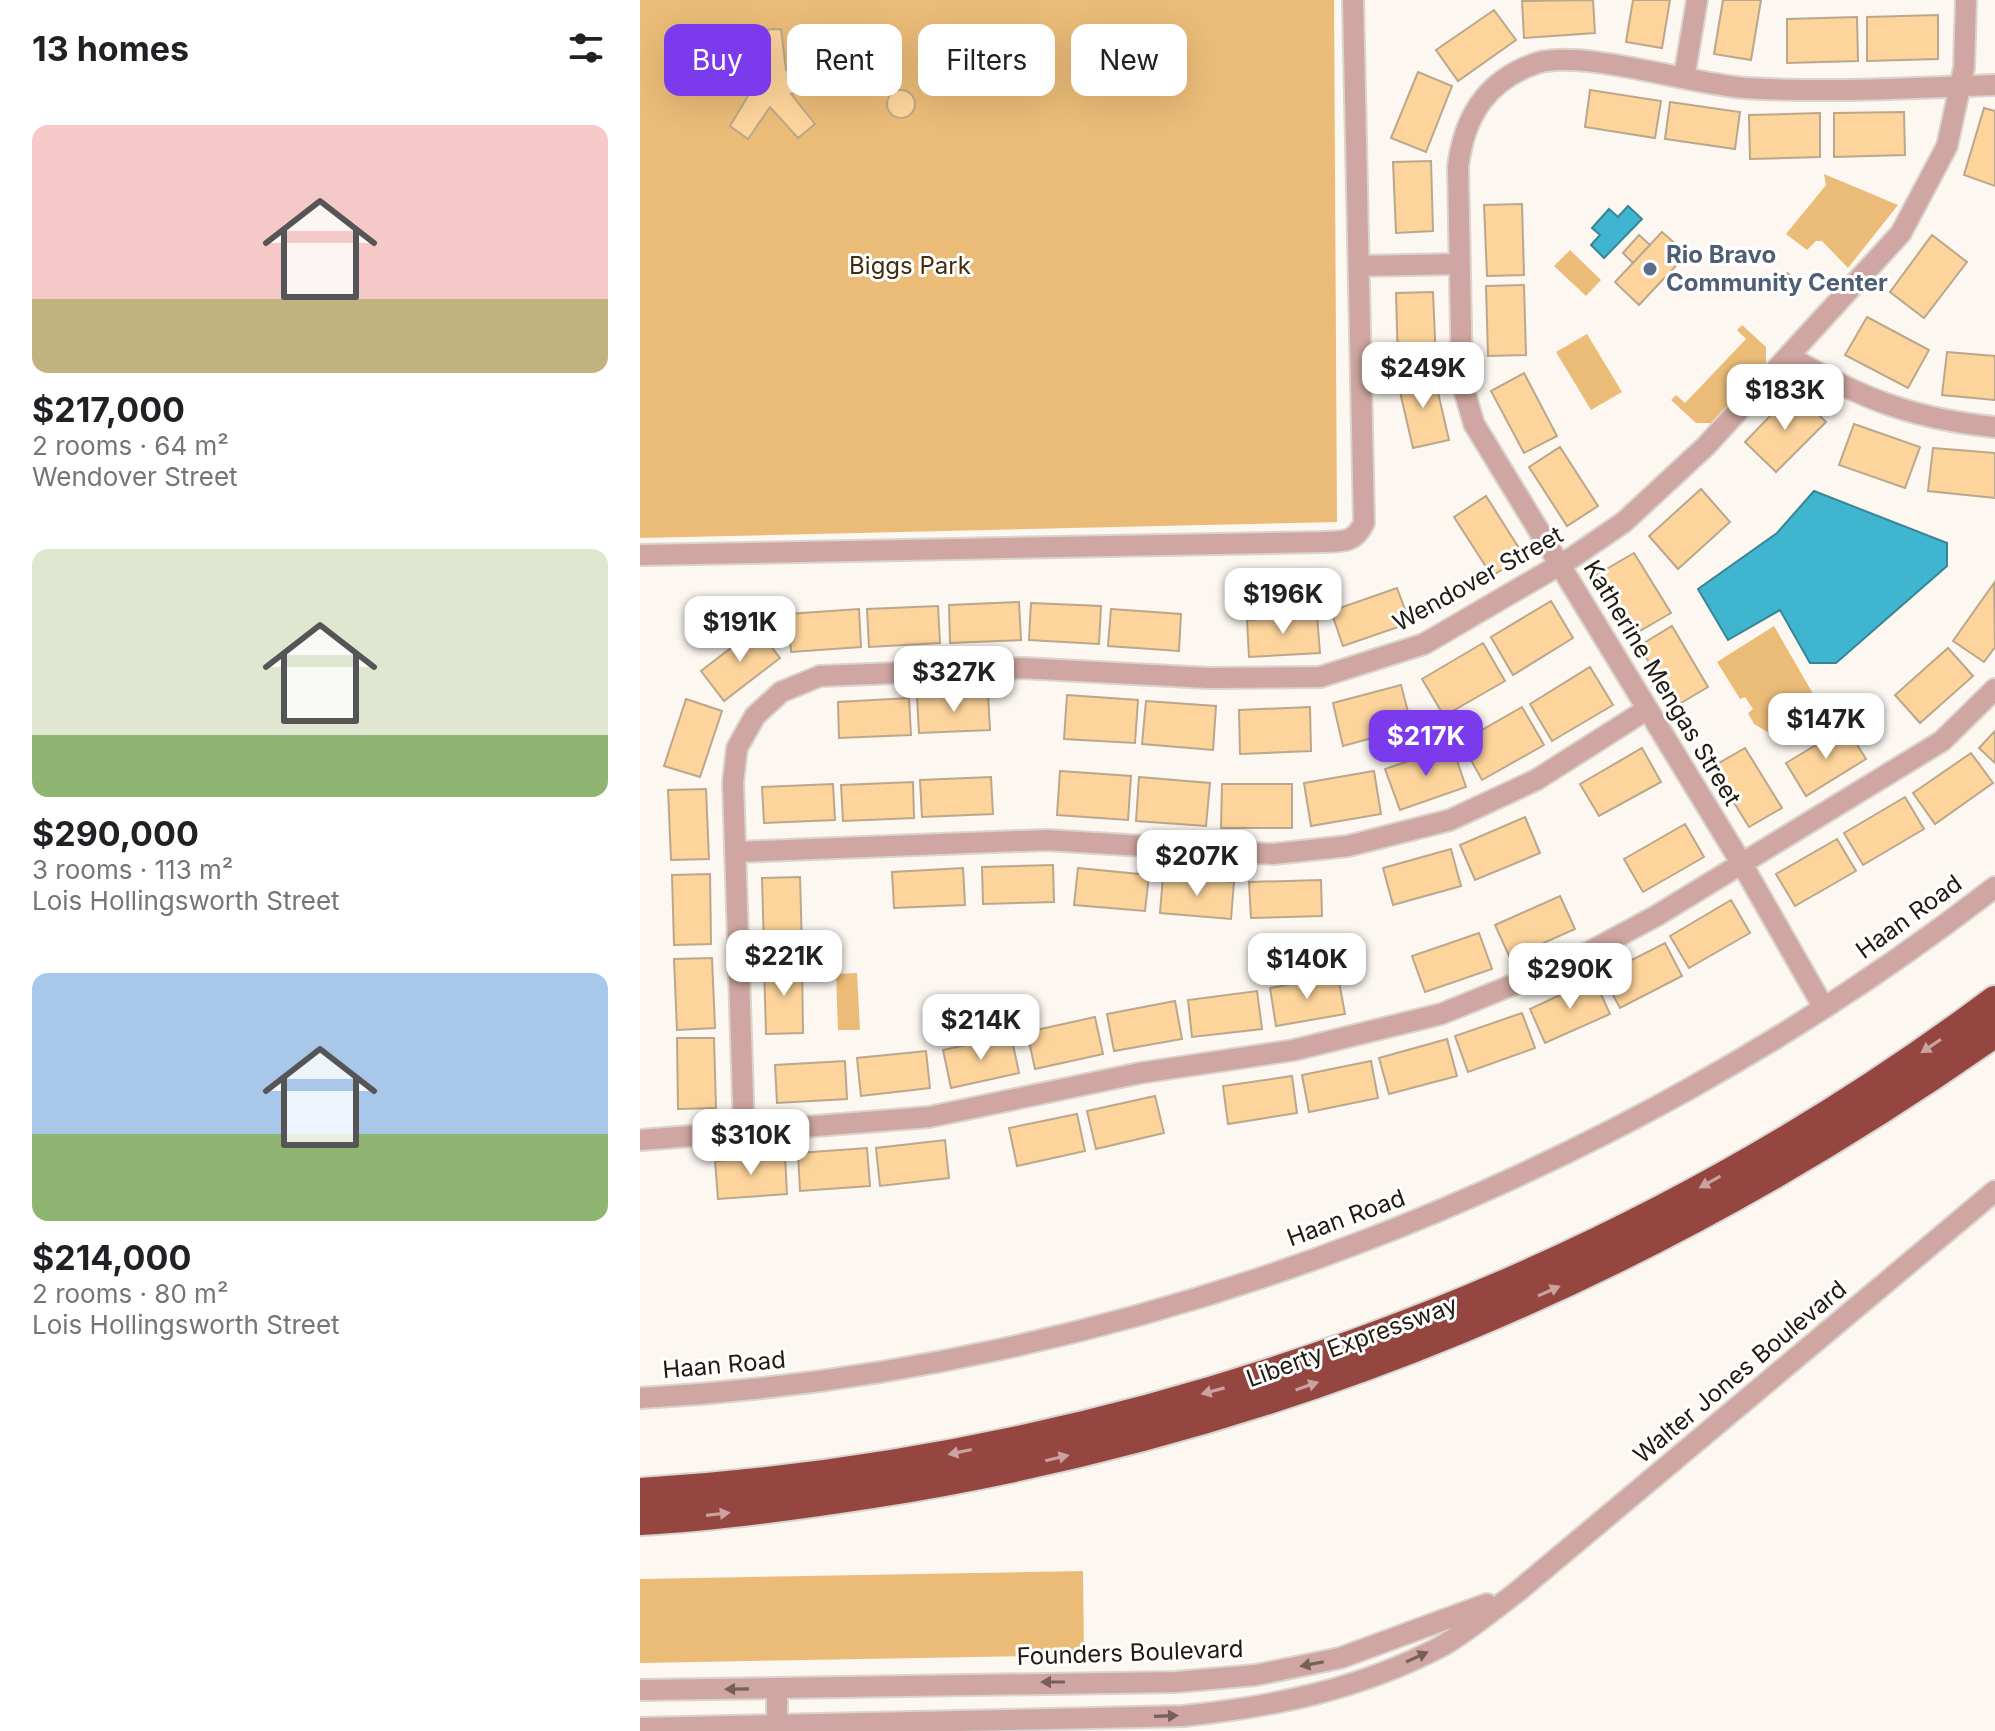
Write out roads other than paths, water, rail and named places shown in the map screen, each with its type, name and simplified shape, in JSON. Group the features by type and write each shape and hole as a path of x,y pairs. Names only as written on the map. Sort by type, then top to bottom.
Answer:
{"highway":[{"name":"Liberty Expressway","path":"640,1493 807,1478 1013,1441 1242,1383 1346,1349 1475,1297 1663,1208 1775,1147 1876,1083 1995,1001"},
{"name":"Liberty Expressway","path":"640,1520 807,1503 963,1479 1126,1442 1262,1402 1411,1349 1552,1290 1708,1213 1872,1117 1995,1032"}],"street":[{"path":"640,555 1351,540 1357,537 1364,523 1353,0"},
{"path":"1684,78 1697,0"},
{"name":"Wendover Street","path":"744,1131 733,782 737,748 755,716 781,692 820,676 1022,668 1209,678 1320,677 1424,644 1560,565 1624,522 1660,491 1790,357 1901,233 1947,146 1961,86 1966,0"},
{"name":"Katherine Mengas Street","path":"1824,1008 1742,864 1474,424 1462,383 1458,167 1461,137 1469,118 1493,88 1534,64 1551,60 1745,88 1995,85"},
{"path":"1359,266 1459,264"},
{"path":"1790,357 1881,404 1915,415 1995,427"},
{"path":"640,1140 929,1117 1140,1073 1294,1050 1441,1014 1574,960 1742,864 1942,741 1995,689"},
{"path":"735,852 1047,840 1273,854 1348,846 1450,820 1536,780 1646,710"},
{"name":"Haan Road","path":"640,1398 759,1390 950,1362 1234,1286 1462,1202 1687,1090 1824,1008 1995,887"},
{"name":"Walter Jones Boulevard","path":"1517,1592 1995,1191"},
{"path":"640,1728 777,1729 1128,1717 1257,1708 1331,1691 1388,1671 1444,1645 1517,1592"},
{"name":"Founders Boulevard","path":"640,1690 1127,1682 1256,1675 1340,1658 1408,1636 1517,1592"},
{"path":"1127,1682 1128,1717"},
{"path":"777,1688 777,1729"}],"water":[{"path":"1628,206 1642,219 1604,258 1591,245 1600,235 1592,228 1609,209 1618,217"},
{"path":"1814,491 1947,543 1947,566 1836,663 1810,663 1780,610 1728,640 1698,589 1777,533"}],"place":[{"name":"Rio Bravo Community Center","path":"1650,269"}],"park label":[{"name":"Biggs Park","path":"910,266"}]}
